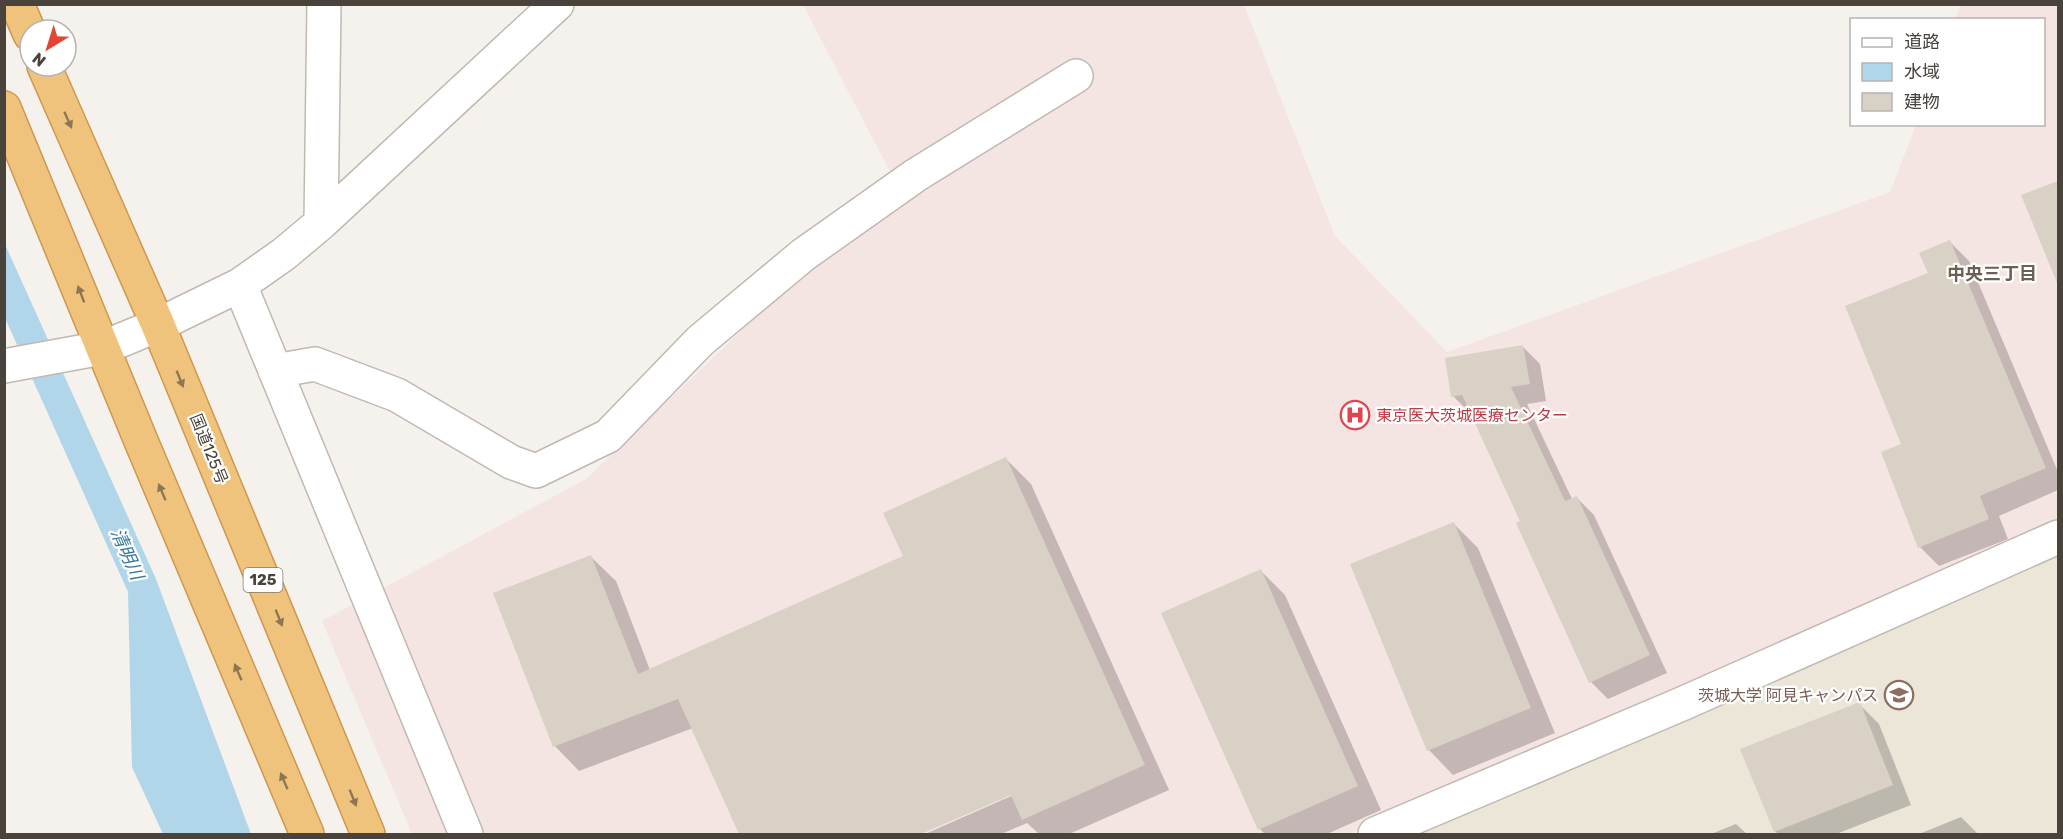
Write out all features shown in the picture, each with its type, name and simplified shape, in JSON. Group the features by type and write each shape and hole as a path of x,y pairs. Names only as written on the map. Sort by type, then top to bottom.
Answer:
{"highway":[{"path":"17,4 23,18"},
{"name":"国道125号","path":"49,78 158,325 368,834"},
{"path":"4,108 102,348 307,834"}],"street":[{"path":"321,223 324,4"},
{"path":"4,366 102,348 158,325 240,285 284,254 321,223 557,4"},
{"path":"275,371 315,364 397,395 511,462 536,471 608,436 700,341 803,255 916,174 1076,76"},
{"path":"240,285 466,834"},
{"path":"1375,834 1684,703 2058,537"}],"shaded area":[{"name":"東京医大茨城医療センター","path":"803,5 1244,5 1335,236 1447,352 1890,192 1916,126 2045,126 2045,18 1955,18 1961,5 2058,5 2058,527 1349,834 412,834 322,621 586,479 896,183"},
{"name":"茨城大学 阿見キャンパス","path":"2058,556 2058,834 1422,834"}],"water":[{"name":"清明川","path":"4,242 156,579 251,834 163,834 132,767 128,592 5,318"}],"building":[{"path":"2058,181 2058,285 2021,195"},
{"path":"1950,240 2046,468 1980,496 1989,519 1918,548 1881,452 1901,444 1845,306 1928,273 1919,253"},
{"path":"1523,345 1530,384 1511,387 1565,501 1577,496 1650,655 1589,683 1516,523 1520,521 1462,395 1451,397 1445,358"},
{"path":"1006,457 1145,765 1022,820 1011,795 921,834 739,834 678,699 553,747 493,593 591,555 638,674 903,556 883,513"},
{"path":"1454,522 1531,708 1427,751 1350,564"},
{"path":"1261,569 1358,786 1258,830 1161,613"},
{"path":"1860,702 1893,785 1774,832 1740,749"}],"place":[{"name":"東京医大茨城医療センター","path":"1355,415"},
{"name":"茨城大学 阿見キャンパス","path":"1899,695"}],"district":[{"name":"中央三丁目","path":"1992,274"}]}
